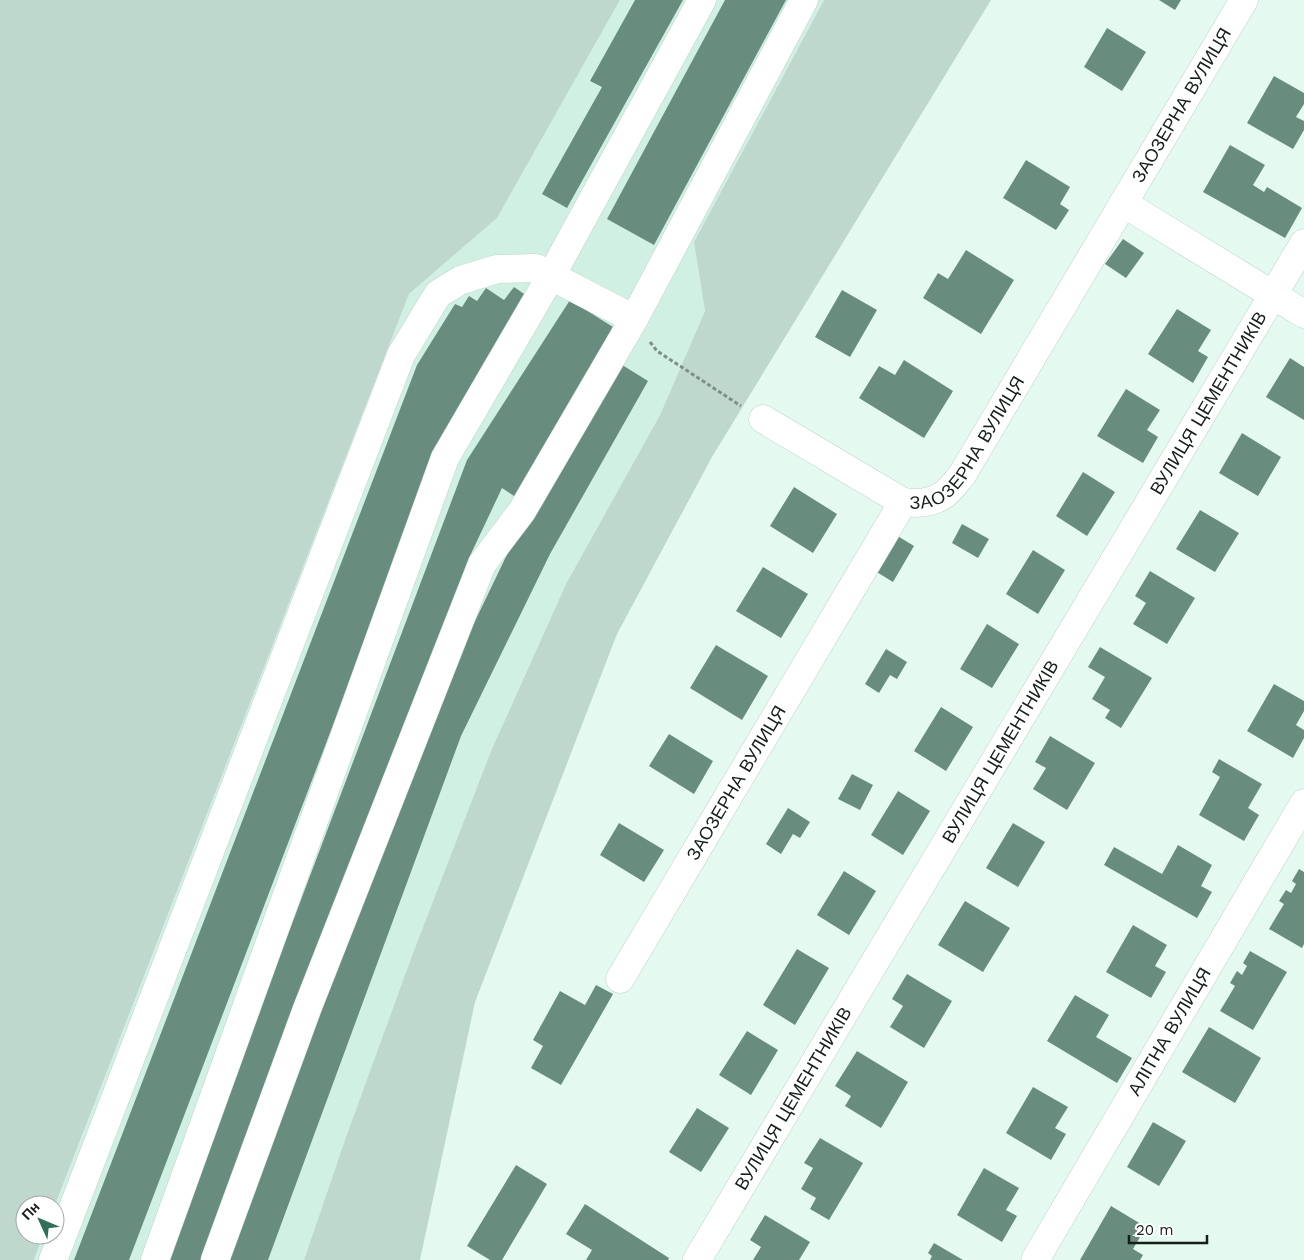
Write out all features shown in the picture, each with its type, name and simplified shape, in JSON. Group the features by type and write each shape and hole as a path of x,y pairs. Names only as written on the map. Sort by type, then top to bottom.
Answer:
{"street":[{"path":"155,1260 445,458 551,276 702,0"},
{"path":"216,1260 307,1009 482,564 522,511 634,319 804,0"},
{"name":"ЗАОЗЕРНА ВУЛИЦЯ","path":"620,979 903,502 915,504 929,501 945,494 962,475 1244,0"},
{"path":"1124,203 1304,314"},
{"name":"ВУЛИЦЯ ЦЕМЕНТНИКІВ","path":"696,1260 1304,243"},
{"path":"53,1260 401,355 438,294 461,280 497,269 536,268 634,319"},
{"path":"763,419 903,502"},
{"name":"АЛІТНА ВУЛИЦЯ","path":"1035,1260 1304,803"}],"path":[{"path":"634,319 657,351 763,419"}],"shaded area":[{"path":"0,0 620,0 497,218 409,294 59,1195 15,1195 15,1245 39,1245 34,1260 0,1260"},
{"path":"620,0 824,0 694,242 705,311 660,415 566,584 491,751 413,953 346,1137 304,1260 34,1260 39,1245 65,1245 65,1195 59,1195 409,294 497,218"},
{"path":"824,0 991,0 712,457 617,634 475,1002 420,1260 304,1260 346,1137 413,953 491,751 566,584 660,415 705,311 694,242"}],"building":[{"path":"635,0 683,0 567,208 542,194 602,87 590,81"},
{"path":"725,0 786,0 654,245 607,219"},
{"path":"1159,0 1181,0 1175,10"},
{"path":"1107,28 1146,52 1122,91 1084,67"},
{"path":"1274,76 1304,93 1304,104 1296,117 1304,121 1304,130 1293,149 1247,123"},
{"path":"1230,145 1265,165 1253,185 1264,192 1267,187 1302,208 1285,238 1203,192"},
{"path":"1026,160 1070,187 1060,204 1069,210 1056,230 1003,198"},
{"path":"1123,239 1144,253 1126,278 1105,264"},
{"path":"966,250 1014,280 981,334 923,298 938,273 948,279"},
{"path":"514,287 533,300 438,450 129,1260 74,1260 417,365 455,304 462,307 469,296 477,301 486,288 504,300"},
{"path":"842,290 877,310 850,357 815,337"},
{"path":"570,300 613,327 520,500 502,488 469,558 298,1005 203,1260 165,1260 467,460"},
{"path":"1177,309 1211,330 1198,351 1208,357 1193,383 1148,354"},
{"path":"1290,358 1304,367 1304,420 1266,397"},
{"path":"904,360 953,391 924,438 859,398 879,366 895,375"},
{"path":"619,363 648,381 550,554 461,736 268,1260 227,1260 427,721 514,540"},
{"path":"1126,389 1160,410 1147,430 1158,437 1143,463 1097,436"},
{"path":"1242,433 1281,457 1258,496 1219,473"},
{"path":"1083,472 1115,492 1087,536 1056,516"},
{"path":"794,487 837,514 813,553 770,526"},
{"path":"1200,510 1239,533 1215,572 1176,549"},
{"path":"962,524 989,539 978,558 952,543"},
{"path":"896,535 914,546 893,582 875,571"},
{"path":"1033,550 1065,570 1038,614 1006,594"},
{"path":"763,567 808,594 781,638 736,611"},
{"path":"1150,571 1195,598 1167,644 1133,624 1146,603 1135,596"},
{"path":"987,624 1019,644 992,688 960,669"},
{"path":"716,645 768,676 742,720 690,688"},
{"path":"1100,647 1152,678 1121,728 1105,718 1110,710 1092,699 1105,677 1088,667"},
{"path":"886,649 907,662 897,679 890,675 879,693 865,684"},
{"path":"1274,684 1304,701 1304,711 1296,725 1304,730 1304,738 1293,758 1247,731"},
{"path":"941,707 973,727 946,771 914,751"},
{"path":"669,734 713,761 694,794 649,766"},
{"path":"1050,736 1095,763 1067,810 1033,789 1046,768 1035,762"},
{"path":"1219,759 1262,784 1248,808 1259,815 1244,841 1199,815 1220,777 1212,772"},
{"path":"852,774 873,785 860,810 838,799"},
{"path":"898,791 930,811 903,855 871,835"},
{"path":"788,808 810,822 800,838 793,834 781,854 766,844"},
{"path":"619,823 664,850 644,882 600,855"},
{"path":"1013,823 1045,842 1018,887 986,868"},
{"path":"1178,845 1212,865 1201,886 1212,892 1197,918 1104,865 1114,847 1162,874"},
{"path":"1299,869 1304,872 1304,944 1302,948 1269,929 1284,904 1279,901 1286,890 1291,893 1296,884 1292,881"},
{"path":"844,871 876,891 849,935 817,915"},
{"path":"965,901 1010,928 983,972 938,945"},
{"path":"1133,925 1167,945 1155,966 1166,972 1151,998 1106,972"},
{"path":"797,949 829,968 795,1025 763,1005"},
{"path":"1250,951 1287,972 1253,1030 1220,1011 1235,986 1230,983 1237,971 1242,975 1247,966 1243,963"},
{"path":"907,974 952,1001 924,1048 890,1027 903,1006 892,999"},
{"path":"596,985 613,994 561,1085 531,1068 543,1046 533,1040 560,991 585,1005"},
{"path":"1075,995 1109,1015 1096,1037 1132,1058 1117,1083 1047,1041"},
{"path":"1209,1027 1261,1058 1235,1103 1182,1072"},
{"path":"747,1031 778,1050 751,1095 719,1075"},
{"path":"857,1051 908,1082 881,1128 845,1106 851,1096 835,1086"},
{"path":"1033,1087 1068,1107 1055,1128 1066,1134 1051,1160 1006,1133"},
{"path":"697,1108 729,1128 701,1172 669,1152"},
{"path":"1153,1122 1186,1141 1159,1186 1127,1167"},
{"path":"820,1138 863,1163 829,1220 810,1209 816,1198 801,1189 813,1168 804,1163"},
{"path":"516,1165 547,1184 502,1260 490,1260 467,1246"},
{"path":"984,1168 1019,1188 1006,1210 1017,1216 1002,1242 957,1215"},
{"path":"585,1204 669,1258 668,1260 586,1260 592,1250 566,1234"},
{"path":"1111,1206 1146,1227 1133,1249 1143,1255 1140,1260 1080,1260"},
{"path":"765,1215 810,1242 799,1260 753,1260 761,1247 750,1240"},
{"path":"934,1243 963,1260 930,1260 932,1256 928,1253"}]}
